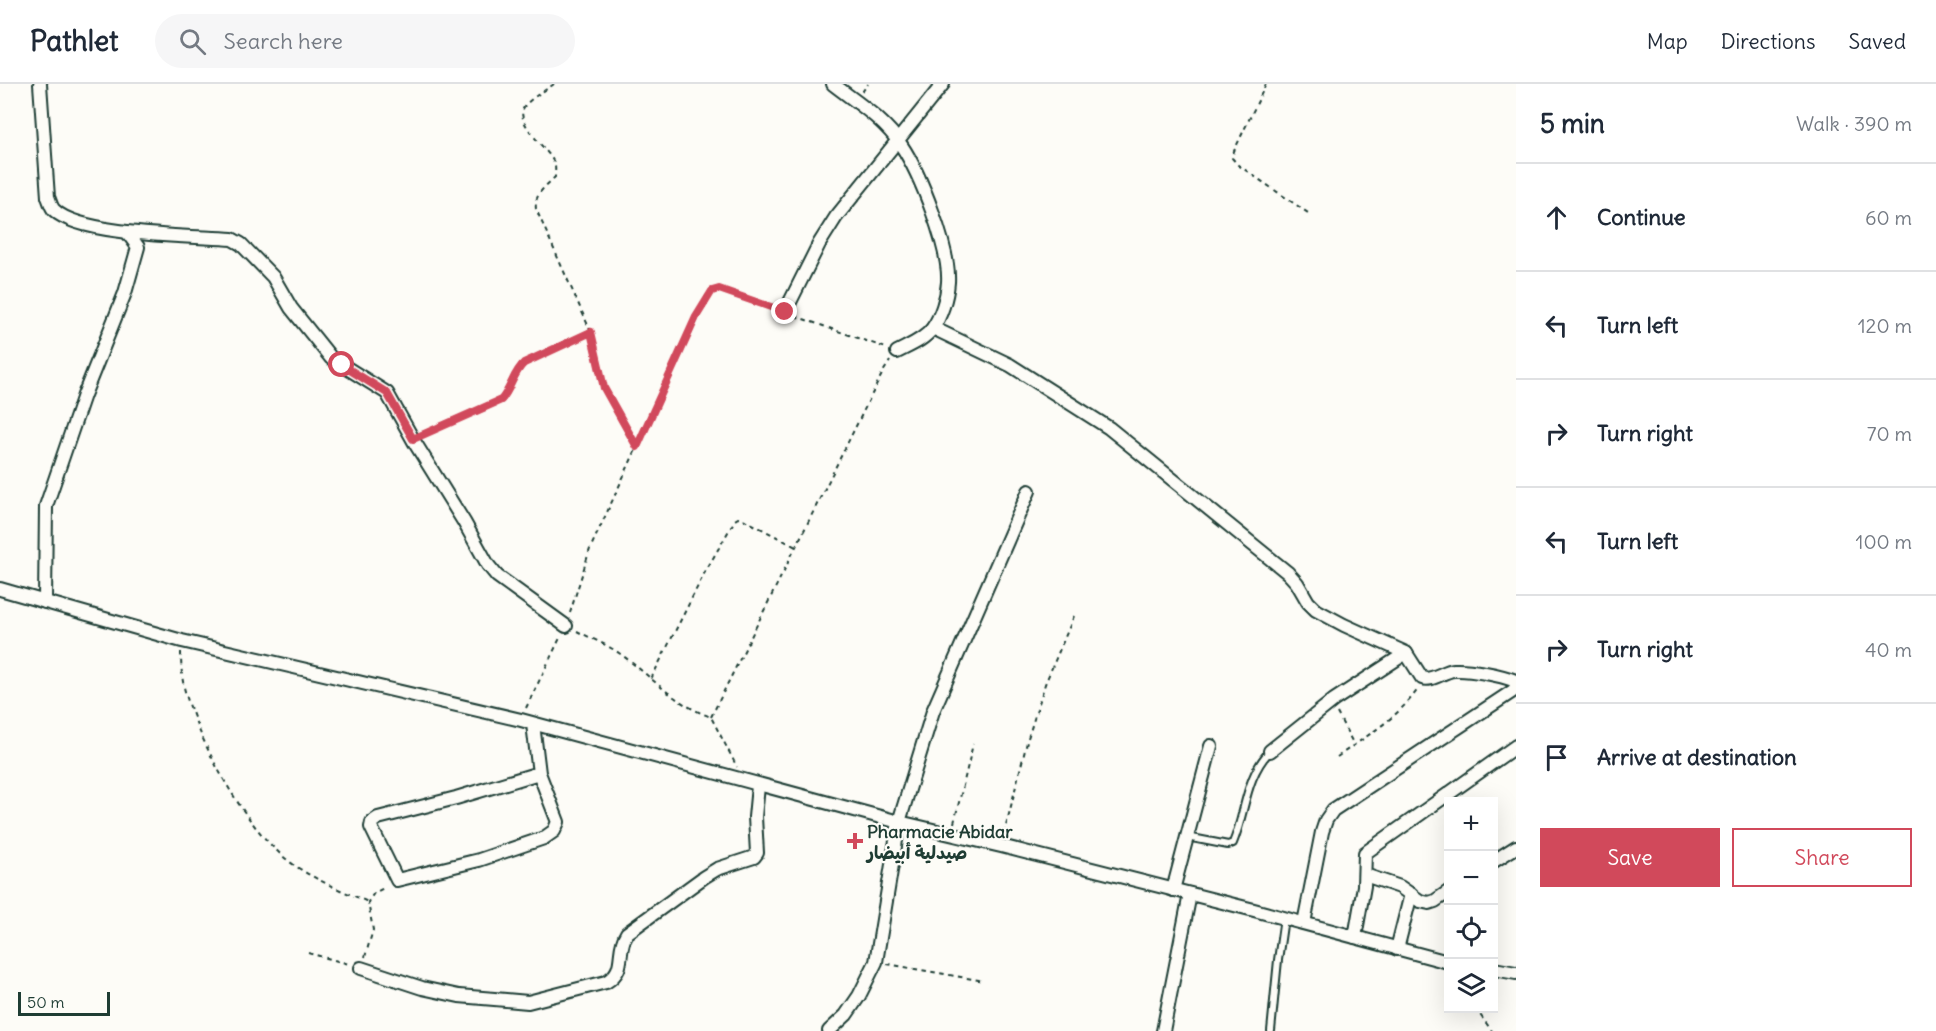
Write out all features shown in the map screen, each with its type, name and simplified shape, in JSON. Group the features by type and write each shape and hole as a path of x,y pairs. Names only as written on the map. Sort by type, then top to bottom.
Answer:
{"street":[{"path":"40,84 48,197 52,209 64,217 115,231 232,239 242,244 273,277 291,308 332,358 387,393 488,565 497,576 566,626"},
{"path":"833,84 878,119 897,140 919,180 946,257 948,282 944,302 933,328 927,335 897,352"},
{"path":"785,312 826,232 943,84"},
{"path":"45,602 46,506 84,395 125,293 138,247 127,232"},
{"path":"933,328 1010,365 1109,428 1288,573 1316,610 1406,652 1425,679 1450,670 1463,670 1516,681"},
{"path":"829,1031 846,1015 859,996 876,962 899,822 933,711 1029,491"},
{"path":"0,589 182,641 521,720 759,786 1304,923 1444,961"},
{"path":"1270,751 1331,702 1406,652"},
{"path":"1304,923 1322,832 1333,810 1516,687"},
{"path":"533,724 539,773 558,822 554,831 544,838 479,860 397,880 371,827 372,822 378,818 539,773"},
{"path":"1173,890 1211,746"},
{"path":"1355,937 1365,875 1365,856 1368,850 1516,746"},
{"path":"361,968 422,988 459,996 528,1002 606,982 619,970 623,939 627,933 717,869 754,857 758,853 754,817 759,786"},
{"path":"1498,858 1516,847"},
{"path":"1365,875 1400,887 1420,901 1429,903 1444,895"},
{"path":"1163,1031 1190,894"},
{"path":"1397,949 1411,894"},
{"path":"1498,970 1516,973"}],"lane":[{"path":"1187,837 1228,845 1233,843 1250,785 1260,761 1270,751"},
{"path":"1271,1031 1284,918"}],"path":[{"path":"554,84 525,106 523,117 527,127 555,163 555,177 537,195 536,209 591,332 604,388 637,447"},
{"path":"1266,84 1232,158 1238,165 1308,213"},
{"path":"521,720 566,626 590,549 696,317 712,291 719,289 897,352 883,372 711,717"},
{"path":"413,439 501,400 507,393 518,368 524,363 591,332"},
{"path":"651,680 705,572 735,520 743,519 797,547"},
{"path":"1001,846 1028,738 1045,684 1074,616"},
{"path":"566,626 617,652 680,703 694,712 711,717 743,781"},
{"path":"182,641 182,674 186,697 207,747 247,818 294,865 368,902"},
{"path":"1337,757 1381,726 1399,710 1425,679"},
{"path":"1331,702 1354,744"},
{"path":"951,834 974,744"},
{"path":"309,953 361,968 373,930 368,902 374,893 397,880"},
{"path":"876,962 984,981"},
{"path":"1479,1013 1492,1031"}],"place":[{"name":"Pharmacie Abidar صيدلية أبيضار","path":"855,841"}],"route":[{"path":"342,365 387,393 413,439 501,400 507,393 518,368 524,363 591,332 604,388 637,447 696,317 712,291 719,289 785,312"}]}
